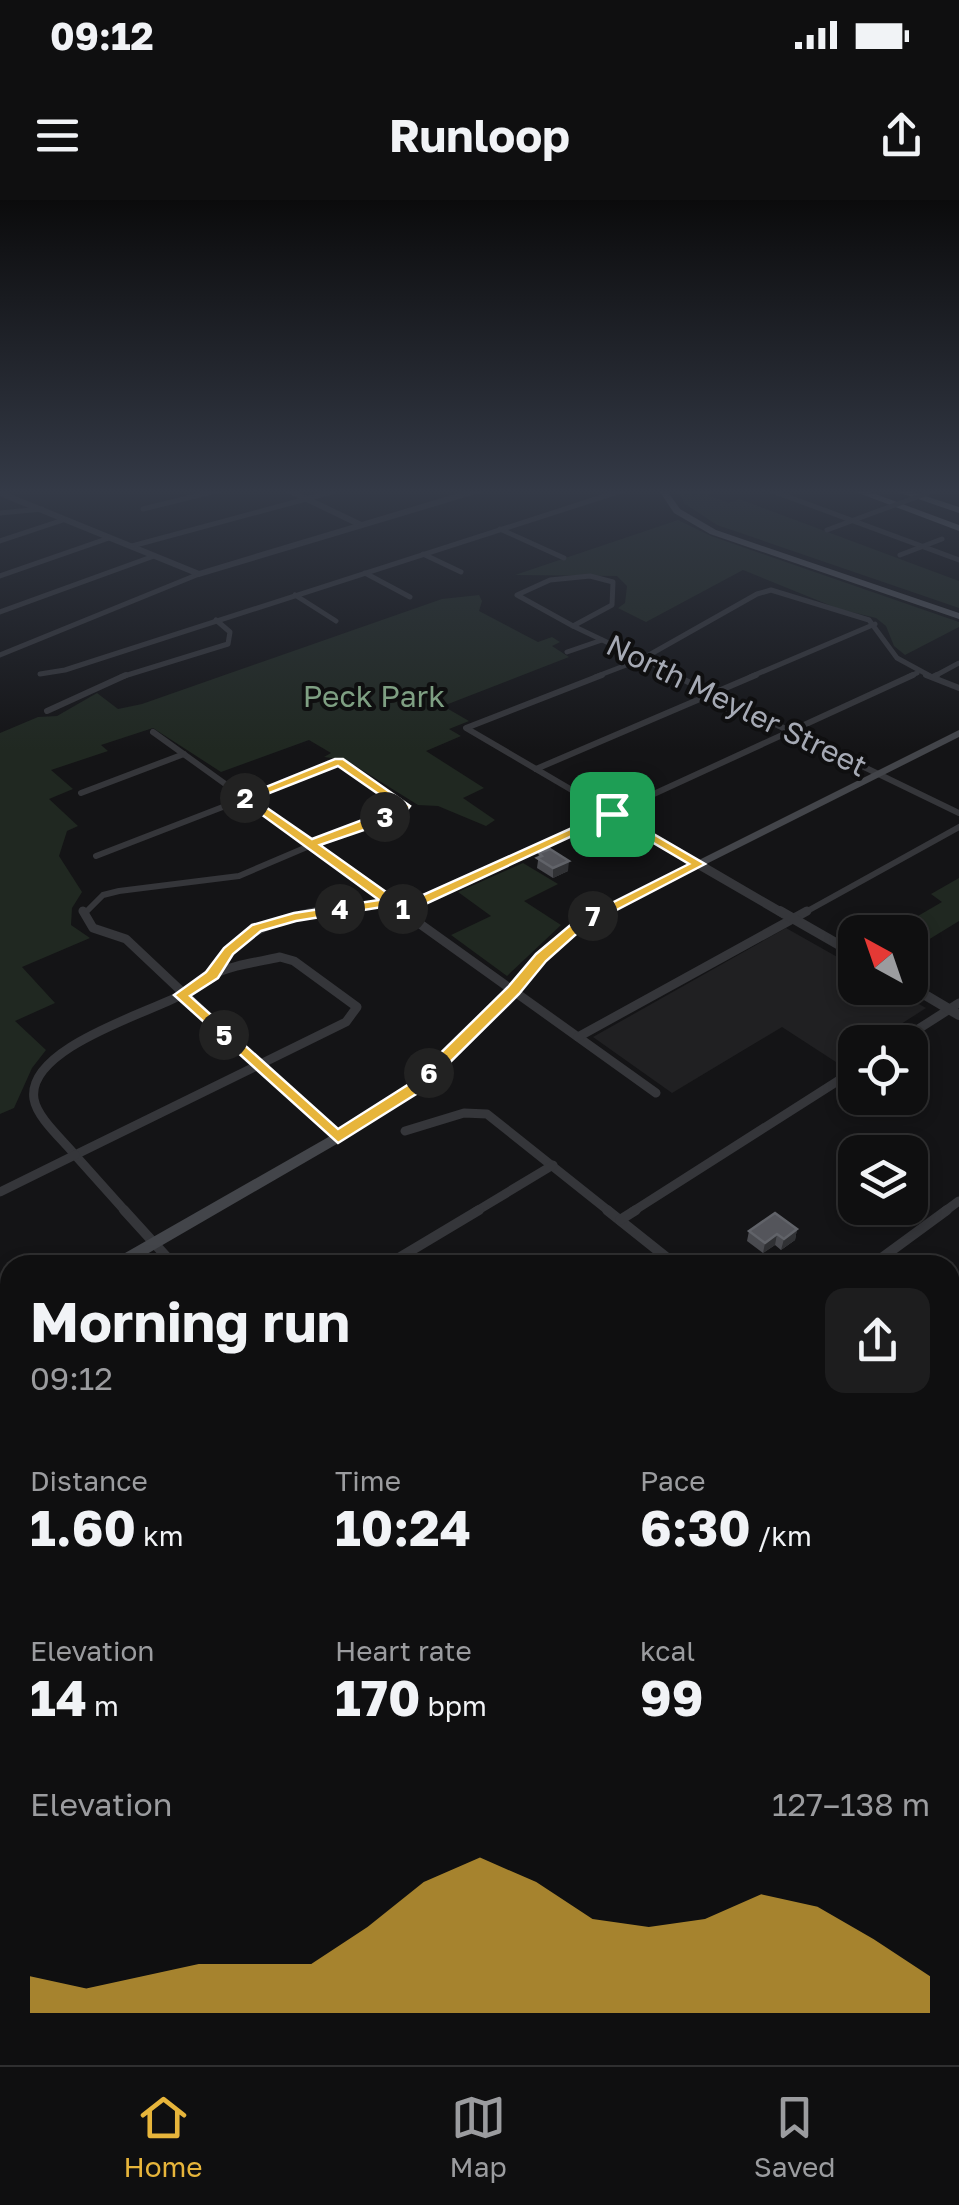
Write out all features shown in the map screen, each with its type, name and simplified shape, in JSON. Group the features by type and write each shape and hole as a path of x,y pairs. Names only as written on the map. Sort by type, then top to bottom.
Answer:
{"main road":[{"path":"842,576 959,616"},
{"path":"135,1255 338,1138 415,1088 579,924 959,733"}],"street":[{"path":"0,612 99,576"},
{"path":"0,655 194,576"},
{"path":"40,674 64,670 352,576"},
{"path":"371,576 410,597"},
{"path":"517,595 548,579 596,578 613,582 612,605 573,626"},
{"path":"838,944 467,731 468,727 642,659 771,590 875,624"},
{"path":"296,595 336,621"},
{"name":"North Meyler Street","path":"517,595 573,626 959,812"},
{"path":"48,711 130,673 210,654 228,644 230,632 216,620"},
{"path":"875,624 882,647 917,673 959,688"},
{"path":"536,769 875,624"},
{"path":"567,652 602,640"},
{"path":"933,677 959,664"},
{"path":"402,910 917,673"},
{"path":"153,732 656,1092"},
{"path":"81,793 184,754"},
{"path":"96,856 339,762 404,806 398,814 310,844 239,876 119,890 90,902 83,912 85,923 126,940 338,1138"},
{"path":"578,1036 959,827"},
{"path":"213,974 228,951 256,928 294,917 390,902"},
{"path":"0,1192 76,1154 257,1064 346,1022 357,1007 294,960 280,957 213,974 181,995 63,1050 48,1061 33,1098 37,1112 76,1154 165,1255"},
{"path":"928,995 956,1009"},
{"path":"928,1025 956,1009"},
{"path":"620,1220 838,1081"},
{"path":"406,1131 464,1112 487,1114 664,1255"},
{"path":"404,1255 552,1165"},
{"path":"885,1255 959,1200"}],"shaded area":[{"path":"786,928 838,957 838,1005 926,1008 900,1025 838,1025 838,1063 782,1027 672,1093 593,1037"}],"green space":[{"path":"617,576 732,576 646,622 618,608 625,603 627,586"},
{"path":"758,576 826,576 959,622 959,627 905,655 894,646 886,626 876,618 839,609"},
{"path":"866,576 946,576 959,581 959,608"},
{"name":"Peck Park","path":"479,595 479,611 538,642 552,637 560,642 552,646 569,657 443,706 469,721 449,729 461,736 426,751 484,788 463,798 495,820 486,826 438,806 418,805 346,760 324,757 331,753 309,740 221,772 153,728 101,745 108,751 51,770 73,789 49,799 78,826 67,831 59,856 82,892 72,908 71,925 90,938 22,967 55,1003 15,1021 46,1050 32,1068 14,1108 0,1114 0,733 38,717 57,716 97,693 118,709 142,704 442,599"},
{"path":"523,863 558,884 524,901 561,925 507,976 451,935 491,916 458,892"},
{"path":"959,878 959,921 928,940 928,915 920,915 942,902 931,894"}],"building":[{"path":"550,849 569,861 553,868 537,858"},
{"path":"775,1213 797,1229 784,1239 777,1234 765,1243 749,1231"}],"route":[{"path":"612,814 402,910 390,902 245,798 339,762 404,806 398,814 310,844 390,902 294,917 256,928 228,951 213,974 181,995 338,1138 415,1088 579,924 698,864 612,814"}]}
